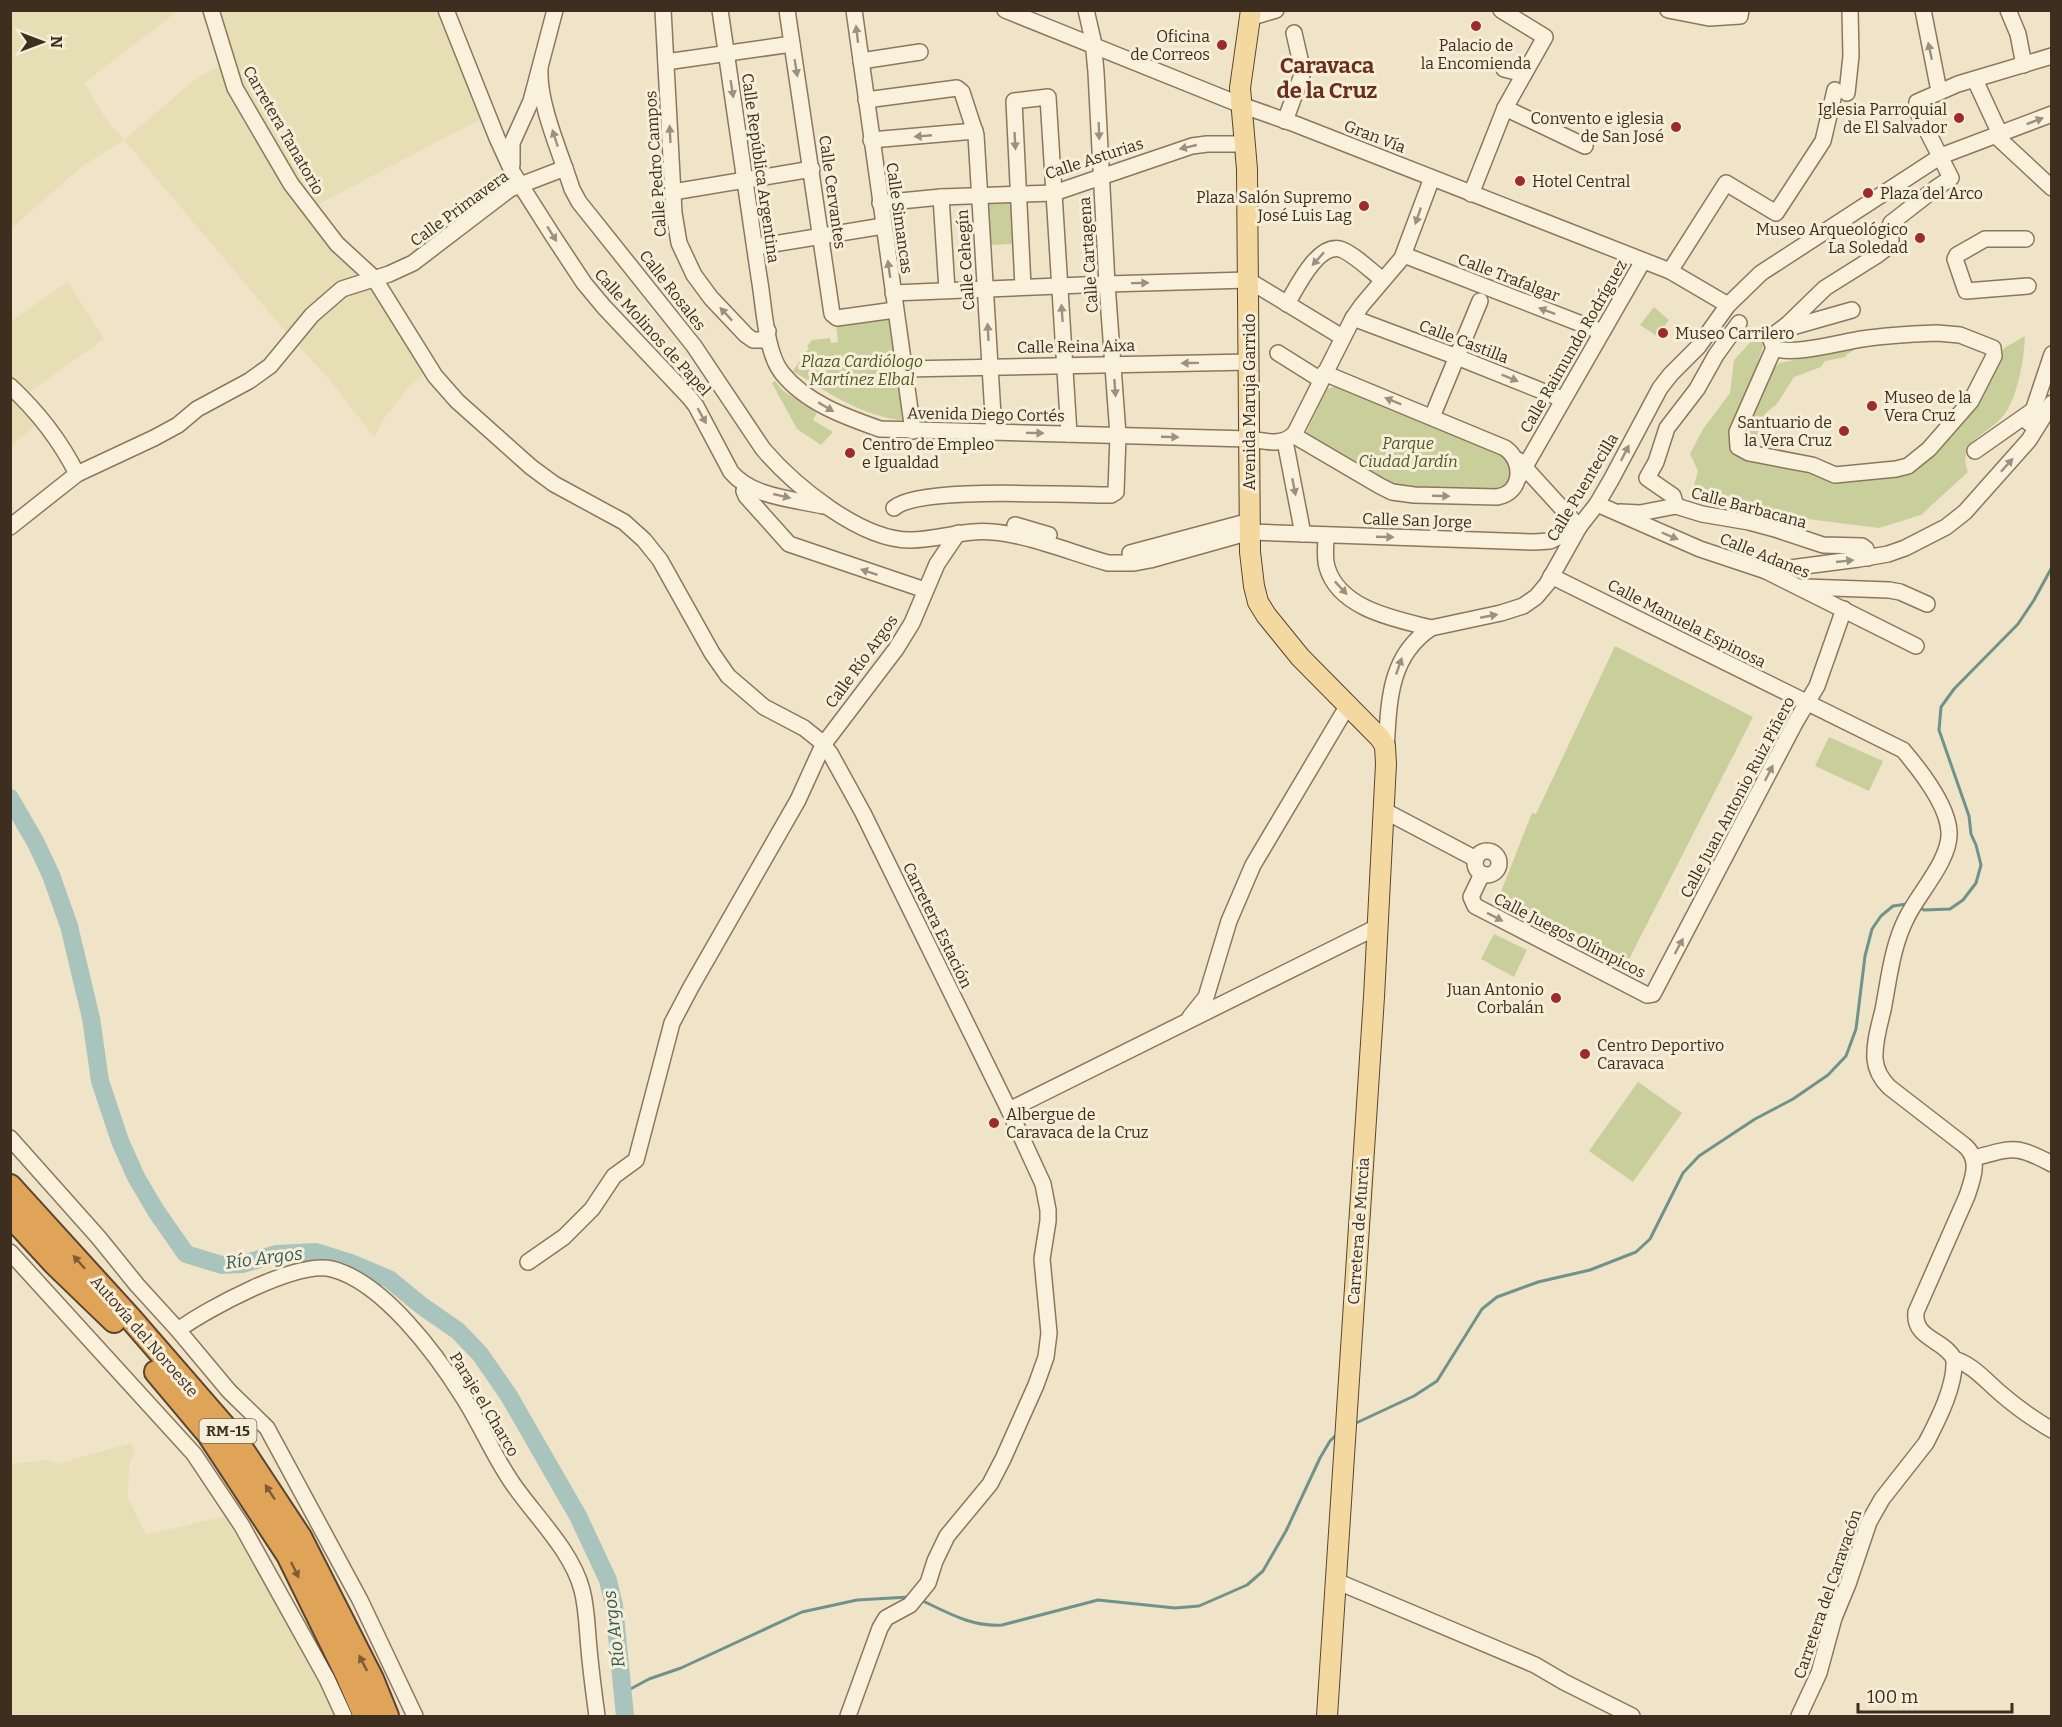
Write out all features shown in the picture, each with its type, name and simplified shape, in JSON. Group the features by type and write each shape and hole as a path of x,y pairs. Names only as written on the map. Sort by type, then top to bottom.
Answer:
{"highway":[{"name":"Autovía del Noroeste","path":"10,1186 131,1319 236,1440 300,1537 372,1679 387,1716"},
{"name":"Autovía del Noroeste","path":"10,1215 55,1264 112,1319 209,1435 288,1555 365,1716"}],"main road":[{"name":"Avenida Maruja Garrido","path":"1250,14 1242,68 1241,105 1245,137 1250,526 1254,586 1262,608 1300,657 1368,724 1385,751"},
{"name":"Carretera de Murcia","path":"1327,1716 1385,812 1385,751"}],"street":[{"name":"Carretera Tanatorio","path":"211,10 235,88 291,184 337,244 374,278"},
{"name":"Calle Molinos de Papel","path":"446,10 515,182 584,283 696,406 731,472 748,487"},
{"path":"515,182 511,149 517,130 529,107 555,10"},
{"name":"Calle Pedro Campos","path":"663,10 673,192 679,243 693,275 746,335 764,340 768,331"},
{"name":"Calle República Argentina","path":"720,10 768,331"},
{"name":"Calle Cervantes","path":"787,10 833,316 844,318 895,310"},
{"name":"Calle Simancas","path":"854,10 913,430"},
{"name":"Gran Vía","path":"1005,10 1207,92 1670,272 1728,305"},
{"path":"1250,14 1276,10"},
{"path":"1471,194 1505,108 1545,37 1501,10"},
{"path":"1668,10 1709,18 1741,13"},
{"path":"1670,272 1726,183 1776,213 1823,141 1851,56 1850,10"},
{"path":"1923,10 1939,91"},
{"path":"2008,10 2018,34 2024,65"},
{"path":"1062,33 1081,33 1087,25 1087,14"},
{"name":"Calle Cartagena","path":"894,508 909,500 936,496 1112,495 1118,488 1118,435 1107,284 1096,72 1094,47 1087,14"},
{"path":"1285,121 1303,72 1294,33"},
{"path":"666,63 792,44"},
{"path":"861,61 920,52"},
{"path":"1774,348 1782,350 1806,348 1871,338 1936,333 1960,335 1994,348 1994,356 1971,401 1929,449 1908,466 1896,470 1835,475 1812,465 1749,453 1738,447 1737,432 1774,348 1772,336 1800,318 1825,288 1884,250 1891,240 1889,228 1892,223 1951,178 1916,106 1917,102 1939,91 2052,56"},
{"path":"1096,72 1103,59 1122,58"},
{"name":"Calle Rosales","path":"540,68 541,90 546,108 572,189 579,202 694,346 763,449 788,475 829,507"},
{"path":"1207,92 1228,90 1237,80 1242,68"},
{"path":"1504,69 1524,74"},
{"path":"1975,80 1998,135 2052,188"},
{"name":"Calle Cehegín","path":"866,99 960,88 975,131 993,432"},
{"path":"1023,287 1014,101 1048,97 1069,434"},
{"path":"529,107 535,103 546,108"},
{"path":"1505,108 1585,146"},
{"path":"1245,137 1252,117 1268,114"},
{"path":"1941,156 2052,114"},
{"path":"497,138 517,130"},
{"path":"871,140 975,131"},
{"name":"Calle Asturias","path":"880,203 941,197 1054,193 1101,175 1192,146 1245,137"},
{"name":"Calle Puentecilla","path":"1431,628 1501,614 1523,606 1536,597 1579,527 1597,504 1660,388 1698,347 1728,305 1761,273 1941,156"},
{"name":"Calle Primavera","path":"10,527 77,474 178,425 197,409 249,381 270,366 312,315 342,289 413,264 515,182 565,168"},
{"path":"673,192 812,170"},
{"path":"1303,534 1289,438 1353,318 1404,255 1432,178"},
{"path":"941,197 947,290"},
{"path":"755,247 883,226"},
{"path":"2026,239 1985,239 1957,255 1955,259 1966,291 2028,286"},
{"path":"1287,304 1317,258 1330,250 1345,251 1383,280"},
{"name":"Calle Trafalgar","path":"1404,255 1602,332"},
{"name":"Calle Raimundo Rodríguez","path":"1289,438 1380,486 1398,493 1497,497 1509,493 1520,468 1534,449 1643,261"},
{"name":"Carretera Estación","path":"374,278 416,348 435,376 457,401 531,467 554,483 624,522 644,540 660,560 712,653 728,676 764,707 804,728 824,745 847,780 1009,1110 1047,1197 1048,1221 1042,1259 1049,1333 1046,1357 1013,1441 990,1484 947,1536 928,1583 917,1598 910,1605 886,1618 880,1628 848,1716"},
{"path":"893,293 1248,280 1342,337"},
{"path":"1432,417 1480,301"},
{"path":"1800,318 1852,310"},
{"name":"Calle Castilla","path":"1353,318 1562,399"},
{"path":"1676,506 1674,496 1647,478 1656,462 1667,428 1697,389 1716,355 1739,323"},
{"name":"Avenida Diego Cortés","path":"768,331 772,351 781,373 806,394 841,416 880,429 1249,439 1272,442 1289,438"},
{"path":"1278,353 1323,376 1432,417 1505,448 1524,453 1534,449"},
{"path":"2036,428 2029,423 2052,354"},
{"name":"Calle Reina Aixa","path":"905,369 1249,362"},
{"path":"10,386 53,433 77,474"},
{"path":"1766,571 1868,558 1905,548 1946,527 1965,512 2029,440 2052,404"},
{"path":"1975,451 2032,411"},
{"path":"1505,448 1512,453 1520,468 1579,527"},
{"path":"925,590 789,544 746,496 745,488 829,507 863,528 902,540 978,531 996,532 1108,563 1127,558 1167,556 1250,526"},
{"name":"Calle Adanes","path":"1597,504 1700,549 1766,571 1916,646"},
{"name":"Calle Barbacana","path":"1614,512 1640,513 1676,506 1702,514 1758,524 1823,545 1862,546 1866,549 1868,558"},
{"path":"1015,525 1127,558"},
{"name":"Calle San Jorge","path":"1250,526 1303,534 1533,542 1550,541 1579,527"},
{"name":"Calle Río Argos","path":"528,1262 564,1237 592,1209 614,1176 636,1160 672,1023 798,800 824,745 896,649 912,623 937,564 958,533"},
{"path":"1326,535 1326,567 1334,582 1351,599 1376,612 1431,628"},
{"name":"Calle Manuela Espinosa","path":"1551,576 1903,750 1935,794 1946,816 1949,830 1948,845 1907,915 1896,943 1876,1041 1875,1060 1880,1078 1888,1087 1964,1145 1971,1151 1974,1158"},
{"path":"1799,586 1889,590 1900,592 1927,604"},
{"name":"Calle Juan Antonio Ruiz Piñero","path":"1650,996 1655,992 1820,680 1844,609"},
{"path":"1385,751 1388,716 1402,657 1419,636 1431,628"},
{"path":"1181,1025 1206,998 1238,897 1253,866 1348,705"},
{"path":"1368,724 1381,725 1388,716"},
{"name":"Calle Juegos Olímpicos","path":"1385,812 1476,859"},
{"name":"Calle Juegos Olímpicos","path":"1484,851 1492,852 1498,857 1499,865 1496,872 1489,875 1482,874 1476,867 1476,859 1484,851"},
{"name":"Calle Juegos Olímpicos","path":"1482,874 1471,897 1475,906 1650,996"},
{"path":"1009,1110 1377,927"},
{"path":"1217,963 1217,984 1221,991 1228,994 1247,992"},
{"path":"10,1138 99,1238 229,1391 267,1428 360,1600 415,1716"},
{"path":"2052,1164 2030,1152 2018,1149 1974,1158 1970,1187 1925,1288 1915,1319 1918,1329 1948,1351 1954,1359 1972,1368 2037,1422 2052,1430"},
{"path":"10,1252 194,1454 242,1526 327,1679 344,1716"},
{"name":"Paraje el Charco","path":"178,1330 219,1305 290,1273 308,1269 333,1269 354,1279 386,1300 440,1363 463,1396 512,1482 556,1541 570,1564 582,1589 597,1716"},
{"name":"Carretera del Caravacón","path":"1800,1716 1820,1672 1834,1618 1869,1522 1882,1499 1926,1443 1937,1422 1952,1380 1954,1359"},
{"path":"1336,1581 1535,1665 1632,1716"}],"shaded area":[{"path":"11,11 178,11 84,83 104,116 124,140 81,167 11,229"},
{"path":"211,11 435,11 441,19 483,118 309,209 357,261 430,368 406,390 386,416 374,437 329,379 291,338 124,140 198,77 226,63"},
{"path":"68,282 104,339 22,397 42,420 11,446 11,321"},
{"path":"130,1443 135,1449 129,1466 128,1498 146,1535 234,1514 344,1716 11,1716 10,1464 48,1460 58,1464"}],"green space":[{"path":"1012,199 1014,244 988,245 985,200"},
{"path":"1654,307 1669,320 1657,336 1640,325"},
{"name":"Plaza Cardiólogo Martínez Elbal","path":"891,316 907,421 876,415 847,403 793,371 812,340 830,338 831,343 838,342 836,324"},
{"path":"1758,334 1766,338 1731,442 1732,454 1809,468 1903,473 1973,404 2004,348 2025,336 2022,366 2013,398 2004,415 1970,446 1965,461 1968,472 1921,515 1879,528 1792,517 1694,485 1698,471 1690,454 1703,429 1730,393 1734,360"},
{"path":"1859,347 1846,357 1825,361 1821,367 1794,377 1777,404 1766,413 1763,435 1750,445 1741,436 1768,374 1779,363"},
{"path":"775,381 782,390 817,413 813,420 833,432 821,445 797,429 772,383"},
{"name":"Parque Ciudad Jardín","path":"1337,386 1507,454 1513,469 1511,483 1498,492 1397,488 1307,437 1307,431 1327,389"},
{"path":"1615,646 1753,717 1624,969 1496,904 1532,813 1536,814"},
{"path":"1829,737 1883,761 1869,791 1815,766"},
{"path":"1494,934 1527,950 1514,977 1481,959"},
{"path":"1638,1082 1682,1113 1633,1182 1589,1151"}],"waterway":[{"path":"1919,907 1924,910 1950,909 1963,900 1976,883 1981,865 1971,834 1969,816 1939,730 1941,707 1954,689 2018,624 2052,567"},
{"name":"Río Argos","path":"10,798 51,875 69,926 91,1018 100,1081 120,1141 136,1177 156,1211 186,1254 222,1265 242,1264 277,1254 316,1252 351,1263 389,1279 458,1331 480,1354 509,1396 578,1516 608,1580 614,1606 625,1716"},
{"path":"1354,1424 1414,1396 1437,1381 1482,1309 1497,1297 1538,1282 1590,1270 1636,1252 1650,1239 1683,1173 1699,1156 1828,1075 1846,1056 1856,1029 1865,956 1872,929 1881,916 1893,906 1907,904"},
{"path":"921,1600 960,1618 991,1625 1002,1625 1098,1600 1175,1608 1199,1606 1247,1585 1263,1571 1286,1531 1320,1458 1330,1441 1338,1433"},
{"path":"623,1693 649,1679 681,1668 802,1612 857,1600 909,1597"}],"place":[{"name":"Palacio de la Encomienda","path":"1476,26"},
{"name":"Oficina de Correos","path":"1222,45"},
{"name":"Iglesia Parroquial de El Salvador","path":"1959,118"},
{"name":"Convento e iglesia de San José","path":"1676,127"},
{"name":"Hotel Central","path":"1520,181"},
{"name":"Plaza del Arco","path":"1868,193"},
{"name":"Plaza Salón Supremo José Luis Lag","path":"1364,206"},
{"name":"Museo Arqueológico La Soledad","path":"1920,238"},
{"name":"Museo Carrilero","path":"1663,333"},
{"name":"Museo de la Vera Cruz","path":"1872,406"},
{"name":"Santuario de la Vera Cruz","path":"1844,431"},
{"name":"Centro de Empleo e Igualdad","path":"850,453"},
{"name":"Juan Antonio Corbalán","path":"1556,998"},
{"name":"Centro Deportivo Caravaca","path":"1585,1054"},
{"name":"Albergue de Caravaca de la Cruz","path":"994,1123"}],"district":[{"name":"Caravaca de la Cruz","path":"1327,78"}]}
